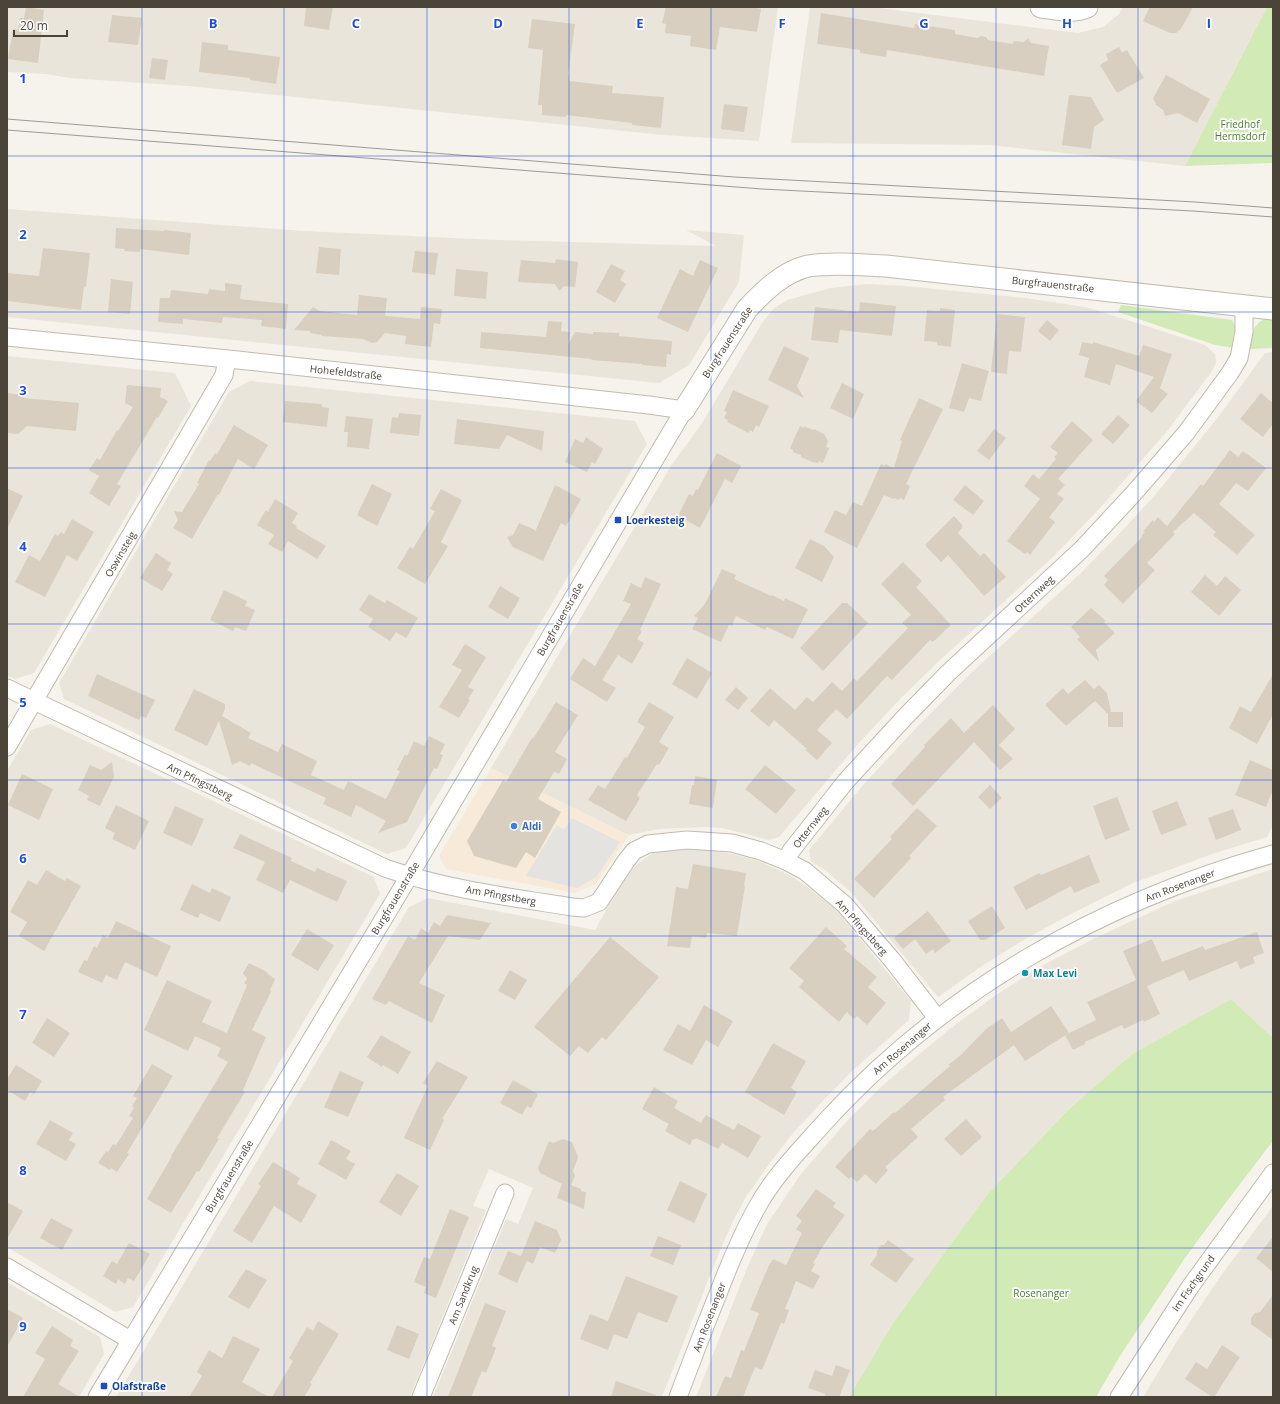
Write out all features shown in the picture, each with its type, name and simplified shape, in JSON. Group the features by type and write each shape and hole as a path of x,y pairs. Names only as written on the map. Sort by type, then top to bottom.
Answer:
{"street":[{"path":"1041,7 1066,11 1087,7"},
{"name":"Burgfrauenstraße","path":"97,1397 684,410 747,309 760,295 771,285 791,273 806,267 821,264 886,266 1273,309"},
{"name":"Otternweg","path":"786,861 791,851 846,781 906,716 948,673 1082,550 1186,433 1230,373 1239,358 1244,332 1244,306"},
{"name":"Hohefeldstraße","path":"7,337 227,359 684,410"},
{"name":"Oswinsteig","path":"7,747 224,375 227,359"},
{"name":"Am Pfingstberg","path":"7,688 385,868 435,883 524,900 584,908 598,902 634,851 648,844 687,840 732,843 761,851 786,861 805,871 845,905 893,961 937,1018"},
{"name":"Am Rosenanger","path":"678,1397 733,1256 756,1208 778,1176 842,1103 904,1045 937,1018 988,981 1044,948 1102,917 1163,891 1228,867 1273,854"},
{"name":"Im Fischgrund","path":"1119,1397 1190,1287 1273,1173"},
{"name":"Am Sandkrug","path":"421,1397 505,1193"},
{"path":"7,1267 130,1340"}],"shaded area":[{"path":"7,7 778,7 759,141 663,135 188,86 69,78 46,74 7,72"},
{"path":"810,7 871,7 1078,33 1103,27 1119,14 1123,7 1267,7 1185,166 989,145 791,143"},
{"path":"7,209 305,231 497,240 716,246 686,230 744,235 739,282 689,365 659,383 7,317"},
{"path":"867,284 905,286 1026,298 1085,307 1205,345 1215,354 1216,363 1212,371 1168,430 1101,507 1053,557 939,661 901,698 858,744 779,837 769,840 722,828 706,827 659,829 629,835 491,768 671,466 702,423 762,323 773,309 787,300 831,288"},
{"path":"1273,352 1273,825 1267,837 1212,854 1133,883 1027,938 982,966 938,997 851,892 826,871 811,861 809,850 864,784 919,725 970,674 1081,573 1119,534 1155,495 1219,416 1265,353"},
{"path":"7,356 175,373 191,406 34,673 15,679 7,675"},
{"path":"250,381 635,421 647,444 406,848 387,854 64,699 59,683 229,392"},
{"path":"50,724 374,877 380,894 133,1307 115,1312 7,1247 7,771 31,730"},
{"path":"491,768 629,835 596,884 575,893 446,869 439,856"},
{"path":"572,818 620,842 596,877 577,888 526,876 557,825 564,830"},
{"path":"679,849 707,850 733,854 759,861 791,876 812,890 838,912 911,1001 909,1020 850,1073 794,1132 746,1197 721,1248 662,1397 433,1397 506,1219 518,1224 533,1188 489,1169 473,1206 486,1210 410,1397 116,1397 409,907 428,898 595,930 619,887 635,866 654,852"},
{"path":"1273,869 1273,1038 1231,999 1132,1054 1069,1109 987,1195 893,1323 849,1397 696,1397 747,1268 767,1224 801,1174 847,1121 882,1086 960,1021 996,995 1045,964 1095,938 1175,901"},
{"path":"1273,1206 1273,1397 1143,1397 1179,1338 1220,1277"},
{"path":"7,1282 100,1337 104,1354 79,1397 7,1397"}],"green space":[{"name":"Friedhof Hermsdorf","path":"1267,7 1273,7 1273,163 1185,166"},
{"path":"1121,305 1232,320 1236,328 1234,348 1215,345 1118,312"},
{"path":"1266,318 1273,318 1273,348 1250,349 1255,327"},
{"name":"Rosenanger","path":"1231,999 1273,1038 1273,1141 1185,1258 1120,1356 1096,1397 849,1397 893,1323 987,1195 1069,1109 1132,1054"}],"building":[{"path":"26,7 44,10 38,63 8,59 13,29 18,30 20,18 24,18"},
{"path":"306,7 333,7 329,30 304,26"},
{"path":"666,7 753,7 761,9 757,32 720,27 716,50 690,46 691,36 665,33 666,24 662,23"},
{"path":"1150,7 1193,7 1181,29 1176,33 1170,33 1143,21"},
{"path":"821,13 914,28 915,24 955,30 955,34 977,38 981,36 986,37 988,40 1013,44 1014,41 1024,42 1028,38 1031,43 1049,46 1044,76 887,50 886,57 860,53 860,50 817,44"},
{"path":"112,15 142,18 138,45 108,42"},
{"path":"532,19 575,24 568,75 569,81 613,86 612,93 664,97 661,128 566,115 566,117 542,115 542,105 538,105 543,50 528,48"},
{"path":"202,42 228,45 228,50 280,57 276,84 250,80 250,78 199,72"},
{"path":"1119,47 1122,53 1127,50 1144,78 1117,93 1100,65 1108,60 1106,54"},
{"path":"152,58 168,60 165,80 149,78"},
{"path":"1166,75 1210,99 1197,123 1178,113 1165,116 1163,110 1156,105 1153,98"},
{"path":"1069,95 1091,97 1104,120 1094,127 1091,149 1062,145"},
{"path":"724,104 748,107 744,132 721,129"},
{"path":"116,228 191,233 189,255 140,249 140,252 124,251 125,249 115,248"},
{"path":"319,247 341,249 339,275 316,273"},
{"path":"43,248 90,253 86,287 84,286 81,310 7,301 7,273 39,276"},
{"path":"415,251 438,253 435,275 412,272"},
{"path":"556,259 578,262 575,287 564,286 559,291 555,284 518,282 521,260 555,263"},
{"path":"700,260 718,268 688,332 657,318 680,269 693,276"},
{"path":"611,264 625,271 620,280 626,284 615,303 596,292"},
{"path":"456,269 488,272 486,299 454,296"},
{"path":"111,279 133,282 130,314 108,312"},
{"path":"225,283 242,285 240,299 288,304 286,329 261,326 262,320 223,317 222,323 183,319 183,324 158,322 160,298 170,298 171,290 208,294 209,289 225,291"},
{"path":"359,295 387,298 385,316 420,319 421,307 442,309 440,324 434,323 431,347 405,344 406,336 385,333 377,342 372,343 363,339 322,336 310,333 310,331 294,330 313,307 319,311 357,315"},
{"path":"860,302 896,306 892,336 840,330 838,343 811,340 815,307 859,312"},
{"path":"940,308 955,310 951,347 937,345 937,342 924,341 927,310 940,311"},
{"path":"997,314 1025,317 1021,352 1009,351 1007,374 991,372"},
{"path":"1047,320 1059,330 1050,341 1038,331"},
{"path":"548,321 562,322 561,331 570,332 568,345 575,332 593,334 593,332 619,333 619,336 672,341 671,355 667,354 666,367 480,348 481,332 546,337"},
{"path":"1082,342 1093,344 1093,342 1139,356 1143,345 1172,354 1160,388 1168,394 1152,413 1136,401 1154,377 1116,364 1110,385 1084,377 1089,358 1079,355"},
{"path":"784,346 809,358 797,386 804,398 768,380"},
{"path":"962,363 989,371 981,401 969,398 964,412 949,408"},
{"path":"842,383 864,394 853,419 830,408"},
{"path":"127,385 161,388 160,397 168,401 117,484 121,486 109,506 89,493 99,476 89,470 97,458 100,460 117,430 118,431 133,407 125,403"},
{"path":"733,390 769,406 759,427 756,425 753,432 750,430 749,433 727,422 728,420 724,418 727,412 724,411"},
{"path":"7,393 24,395 23,398 79,403 76,431 27,426 18,434 7,433"},
{"path":"1261,393 1273,403 1273,424 1263,437 1240,419"},
{"path":"919,398 943,409 906,484 910,486 904,500 900,498 899,500 893,499 884,495 857,548 824,532 835,510 846,515 853,502 862,506 881,464 894,468 902,441 900,440"},
{"path":"285,401 322,404 322,407 329,408 327,427 283,422"},
{"path":"399,413 421,415 419,436 390,433 392,417 398,418"},
{"path":"1118,415 1130,425 1113,444 1101,434"},
{"path":"346,416 373,419 369,449 347,447 348,432 344,432"},
{"path":"457,419 544,431 542,451 507,435 499,449 454,444"},
{"path":"1072,421 1093,440 1058,479 1065,485 1057,494 1064,499 1049,517 1055,522 1030,555 1027,552 1025,554 1007,541 1040,499 1024,486 1033,474 1039,479 1056,459 1054,457 1058,453 1050,447"},
{"path":"234,425 268,445 254,469 238,459 219,495 218,494 192,539 173,528 178,520 174,511 182,512 199,484 197,483 209,460 210,461 215,453 217,454"},
{"path":"800,426 814,429 824,434 828,441 826,447 829,448 823,463 819,461 818,463 812,462 801,457 801,455 793,452 790,448"},
{"path":"994,429 1006,438 989,460 977,451"},
{"path":"586,437 603,449 595,464 592,462 587,472 565,462 575,439 583,443"},
{"path":"1230,450 1238,457 1243,451 1266,468 1248,491 1236,483 1219,504 1255,535 1237,555 1213,535 1216,532 1194,513 1173,532 1175,534 1147,563 1155,570 1123,604 1104,585 1108,580 1104,576 1142,537 1141,536 1145,532 1143,531 1153,520 1154,522 1158,517 1167,526 1201,484 1203,486"},
{"path":"717,453 741,466 732,483 725,479 700,528 678,516 689,494 693,496 696,489 698,490"},
{"path":"372,484 392,494 377,526 357,515"},
{"path":"555,485 581,499 566,526 561,523 543,561 513,547 507,537 513,535 519,523 535,530 535,532"},
{"path":"965,485 984,501 973,515 953,500"},
{"path":"7,488 23,496 7,529"},
{"path":"441,489 462,500 441,542 448,546 425,584 397,568 410,547 413,549 435,511 430,509"},
{"path":"275,499 298,513 292,523 297,526 296,528 326,546 317,559 288,541 282,552 268,544 274,535 257,525 266,510 268,512"},
{"path":"954,516 963,526 958,533 980,556 984,553 1006,577 984,596 948,555 941,562 925,545"},
{"path":"72,519 94,532 77,561 67,555 45,597 15,582 29,555 40,561 55,534 58,536 61,532 64,534"},
{"path":"810,539 824,546 834,557 822,582 795,568"},
{"path":"156,553 171,563 167,570 173,574 162,591 140,578"},
{"path":"903,562 922,581 916,587 951,625 933,642 930,640 892,680 887,676 847,719 836,709 817,730 832,743 817,760 805,750 807,749 774,720 769,727 750,711 770,688 795,710 807,697 813,702 832,682 842,691 854,678 857,681 908,628 902,623 911,615 881,584"},
{"path":"722,569 736,575 734,579 771,596 772,595 784,601 785,598 808,609 793,639 767,627 765,630 736,616 732,626 729,625 721,642 692,629 698,618 694,616 705,604"},
{"path":"1205,575 1217,586 1225,576 1241,590 1219,616 1191,592"},
{"path":"645,577 661,584 640,630 642,631 637,639 644,643 632,664 618,655 602,680 616,688 607,702 570,679 583,658 595,666 631,604 623,601 631,583 641,588"},
{"path":"500,586 520,598 508,619 488,607"},
{"path":"224,590 247,601 245,606 255,610 246,631 235,627 233,631 210,620"},
{"path":"369,594 385,603 387,600 418,618 406,638 396,632 390,641 368,627 373,619 359,610"},
{"path":"842,603 847,603 868,623 823,671 800,648"},
{"path":"1091,608 1106,621 1104,622 1115,633 1096,650 1099,662 1077,639 1080,637 1071,627"},
{"path":"465,644 486,657 468,687 474,690 459,718 439,707 462,670 452,665"},
{"path":"687,658 712,673 697,699 672,684"},
{"path":"97,674 155,700 146,718 141,716 139,720 88,696"},
{"path":"1273,674 1273,714 1257,744 1229,728 1240,706 1251,712"},
{"path":"1085,680 1094,689 1099,685 1107,693 1111,712 1123,712 1123,727 1108,727 1108,714 1095,701 1066,726 1045,705 1063,688 1068,694"},
{"path":"736,687 748,698 738,710 725,700"},
{"path":"194,689 225,704 225,709 222,716 251,733 248,738 278,752 282,744 317,761 311,775 344,790 348,781 386,799 400,771 397,770 405,754 407,756 414,741 424,746 429,736 445,744 440,754 443,755 437,769 434,768 407,822 378,833 386,821 356,805 351,817 323,804 326,798 251,763 250,766 240,761 232,765 219,721 207,746 174,730"},
{"name":"Aldi","path":"556,702 578,715 555,752 567,759 559,774 554,772 538,799 561,812 535,858 526,852 516,868 474,856 467,841 503,780 506,782 532,738 533,739"},
{"path":"649,702 674,717 659,742 669,748 659,765 657,764 637,795 640,798 626,821 588,800 598,785 605,789 625,757 627,758 645,727 637,722"},
{"path":"993,705 1015,729 999,745 1013,759 1000,770 974,742 913,806 891,784 925,747 924,745 951,718 964,733"},
{"path":"1250,760 1273,770 1273,790 1266,807 1235,795"},
{"path":"112,762 114,777 100,806 87,800 89,796 78,790 90,765 101,770"},
{"path":"765,765 796,790 776,814 745,789"},
{"path":"22,774 53,789 39,820 8,805"},
{"path":"695,776 717,780 713,808 689,804"},
{"path":"990,785 1002,798 990,809 978,797"},
{"path":"1117,797 1130,830 1105,840 1093,806"},
{"path":"1177,801 1187,825 1161,835 1152,811"},
{"path":"116,805 149,821 135,850 112,839 115,833 105,828"},
{"path":"175,806 204,819 192,846 163,833"},
{"path":"917,808 937,826 909,856 911,858 874,898 854,879 892,839 890,837"},
{"path":"1233,809 1241,830 1216,840 1208,818"},
{"path":"240,834 292,858 291,861 315,872 317,868 347,881 337,902 290,880 283,893 256,880 265,862 233,848"},
{"path":"1089,855 1100,882 1074,893 1071,886 1026,910 1013,887 1039,873 1041,875"},
{"path":"693,864 746,873 737,936 707,933 706,938 692,936 690,948 667,946 676,887 688,889"},
{"path":"46,870 65,881 67,878 81,886 44,951 19,936 27,922 10,912 28,880 37,885"},
{"path":"192,884 210,893 212,888 231,897 220,922 200,913 198,918 180,910"},
{"path":"992,906 1005,928 985,940 980,940 968,921"},
{"path":"928,911 951,941 935,953 933,949 926,954 915,939 903,949 894,938"},
{"path":"447,915 491,923 480,940 448,936 419,983 445,995 432,1023 389,1001 386,1005 372,999 408,936 415,940 421,928 428,933 434,922 440,926"},
{"path":"116,921 171,946 157,977 125,962 117,980 106,975 102,983 78,972 84,960 87,961 94,946 97,948 103,935 108,938"},
{"path":"826,927 847,946 844,949 877,977 868,987 886,1003 867,1025 857,1016 854,1019 847,1012 839,1022 799,987 804,981 789,968"},
{"path":"307,929 334,945 318,971 291,955"},
{"path":"1257,932 1264,953 1253,957 1255,963 1240,969 1237,961 1189,981 1184,970 1147,986 1160,1014 1144,1022 1143,1020 1124,1029 1122,1025 1085,1042 1085,1044 1073,1050 1065,1035 1096,1020 1087,1002 1136,980 1123,951 1152,939 1162,962 1203,946 1205,950"},
{"path":"610,937 659,977 606,1040 602,1037 588,1053 579,1046 570,1056 534,1027"},
{"path":"249,963 267,972 275,979 270,990 271,992 252,1030 266,1037 243,1090 245,1092 217,1138 219,1139 199,1172 197,1171 171,1213 147,1199 171,1156 228,1062 217,1056 221,1048 195,1036 188,1051 144,1030 167,980 212,1001 202,1022 227,1033 247,985 244,983 247,979 243,973"},
{"path":"510,970 527,980 515,1000 498,991"},
{"path":"704,1005 733,1021 718,1047 706,1040 692,1065 663,1050 678,1024 690,1031"},
{"path":"1051,1006 1069,1033 1025,1061 1014,1045 943,1097 945,1100 911,1129 918,1137 885,1167 888,1170 876,1184 865,1174 857,1182 851,1177 849,1179 835,1167 870,1129 873,1131 950,1066 948,1065 962,1054 986,1029 1002,1018 1011,1032"},
{"path":"47,1018 70,1033 54,1057 32,1043"},
{"path":"381,1035 411,1052 398,1074 383,1065 382,1067 367,1057"},
{"path":"773,1043 806,1061 791,1088 797,1092 784,1115 745,1092"},
{"path":"437,1061 468,1077 442,1119 444,1120 430,1150 404,1138 428,1086 423,1083"},
{"path":"152,1064 173,1076 127,1153 129,1154 117,1172 111,1168 110,1170 98,1163 113,1144 116,1145 133,1118 129,1116 134,1108 132,1106 137,1098 133,1096"},
{"path":"16,1065 42,1081 34,1094 30,1092 25,1101 7,1090 7,1079"},
{"path":"340,1071 364,1082 348,1117 324,1107"},
{"path":"513,1080 538,1094 531,1108 527,1106 522,1115 500,1103"},
{"path":"654,1087 678,1101 674,1108 701,1123 706,1115 734,1130 738,1123 761,1136 748,1158 722,1143 718,1149 696,1138 694,1140 693,1139 690,1145 665,1131 669,1124 642,1109"},
{"path":"966,1119 982,1137 961,1156 944,1139"},
{"path":"50,1120 73,1133 69,1140 76,1144 66,1161 36,1144"},
{"path":"563,1139 572,1142 578,1157 573,1171 575,1176 571,1185 581,1189 581,1191 586,1192 584,1209 557,1198 562,1184 540,1173 538,1168 549,1141 553,1143"},
{"path":"331,1140 351,1151 346,1159 355,1164 346,1180 318,1164"},
{"path":"273,1162 300,1178 297,1184 317,1195 301,1223 274,1206 252,1243 233,1231 261,1186 258,1184"},
{"path":"397,1173 419,1186 401,1216 379,1202"},
{"path":"680,1181 707,1194 694,1223 667,1210"},
{"path":"816,1189 836,1203 833,1207 845,1215 813,1263 815,1264 811,1271 820,1276 813,1289 796,1281 785,1309 789,1310 784,1324 781,1323 762,1370 755,1367 743,1397 716,1397 725,1376 731,1378 741,1350 744,1351 759,1313 750,1310 769,1265 773,1259 786,1265 802,1233 796,1229 802,1221 796,1216"},
{"path":"7,1202 23,1211 7,1239"},
{"path":"450,1209 469,1217 436,1298 424,1293 426,1287 414,1282 424,1257 430,1259"},
{"path":"51,1218 73,1230 62,1250 40,1238"},
{"path":"535,1221 557,1230 561,1240 555,1253 540,1247 533,1264 527,1261 517,1283 498,1274 508,1251 521,1256"},
{"path":"658,1236 681,1245 673,1265 650,1256"},
{"path":"1273,1237 1273,1272 1256,1258"},
{"path":"888,1240 914,1259 896,1283 870,1265 877,1255 877,1251 881,1245 884,1245"},
{"path":"129,1243 150,1254 134,1281 128,1278 125,1284 118,1279 116,1284 103,1276 112,1261 117,1264"},
{"path":"246,1269 267,1280 249,1309 228,1297"},
{"path":"626,1276 678,1296 667,1323 638,1312 627,1339 614,1334 608,1350 580,1339 590,1314 608,1321"},
{"path":"1273,1295 1273,1340 1251,1324 1251,1318 1255,1313 1260,1312"},
{"path":"485,1303 506,1311 492,1346 496,1348 486,1373 482,1371 471,1397 448,1397"},
{"path":"7,1309 23,1318 7,1347"},
{"path":"318,1321 339,1334 310,1383 312,1384 304,1397 272,1397 293,1361 289,1358 307,1327 313,1331"},
{"path":"397,1325 419,1334 409,1359 387,1350"},
{"path":"52,1326 73,1340 70,1346 79,1351 58,1384 80,1397 23,1397 45,1359 35,1353"},
{"path":"233,1336 260,1349 242,1382 269,1397 189,1397 202,1376 197,1372 209,1350 222,1358"},
{"path":"1222,1345 1240,1357 1214,1397 1212,1397 1185,1379 1196,1362 1207,1369"},
{"path":"836,1365 850,1370 839,1397 824,1397 825,1394 808,1388 815,1370 832,1376"},
{"path":"616,1381 656,1395 656,1397 611,1397"}],"tram line":[{"path":"7,119 734,177 1195,202 1273,208"},
{"path":"7,130 762,189 1193,211 1273,217"}],"place":[{"name":"Loerkesteig","path":"618,520"},
{"name":"Aldi","path":"514,826"},
{"name":"Max Levi","path":"1025,973"},
{"name":"Olafstraße","path":"104,1386"}]}
